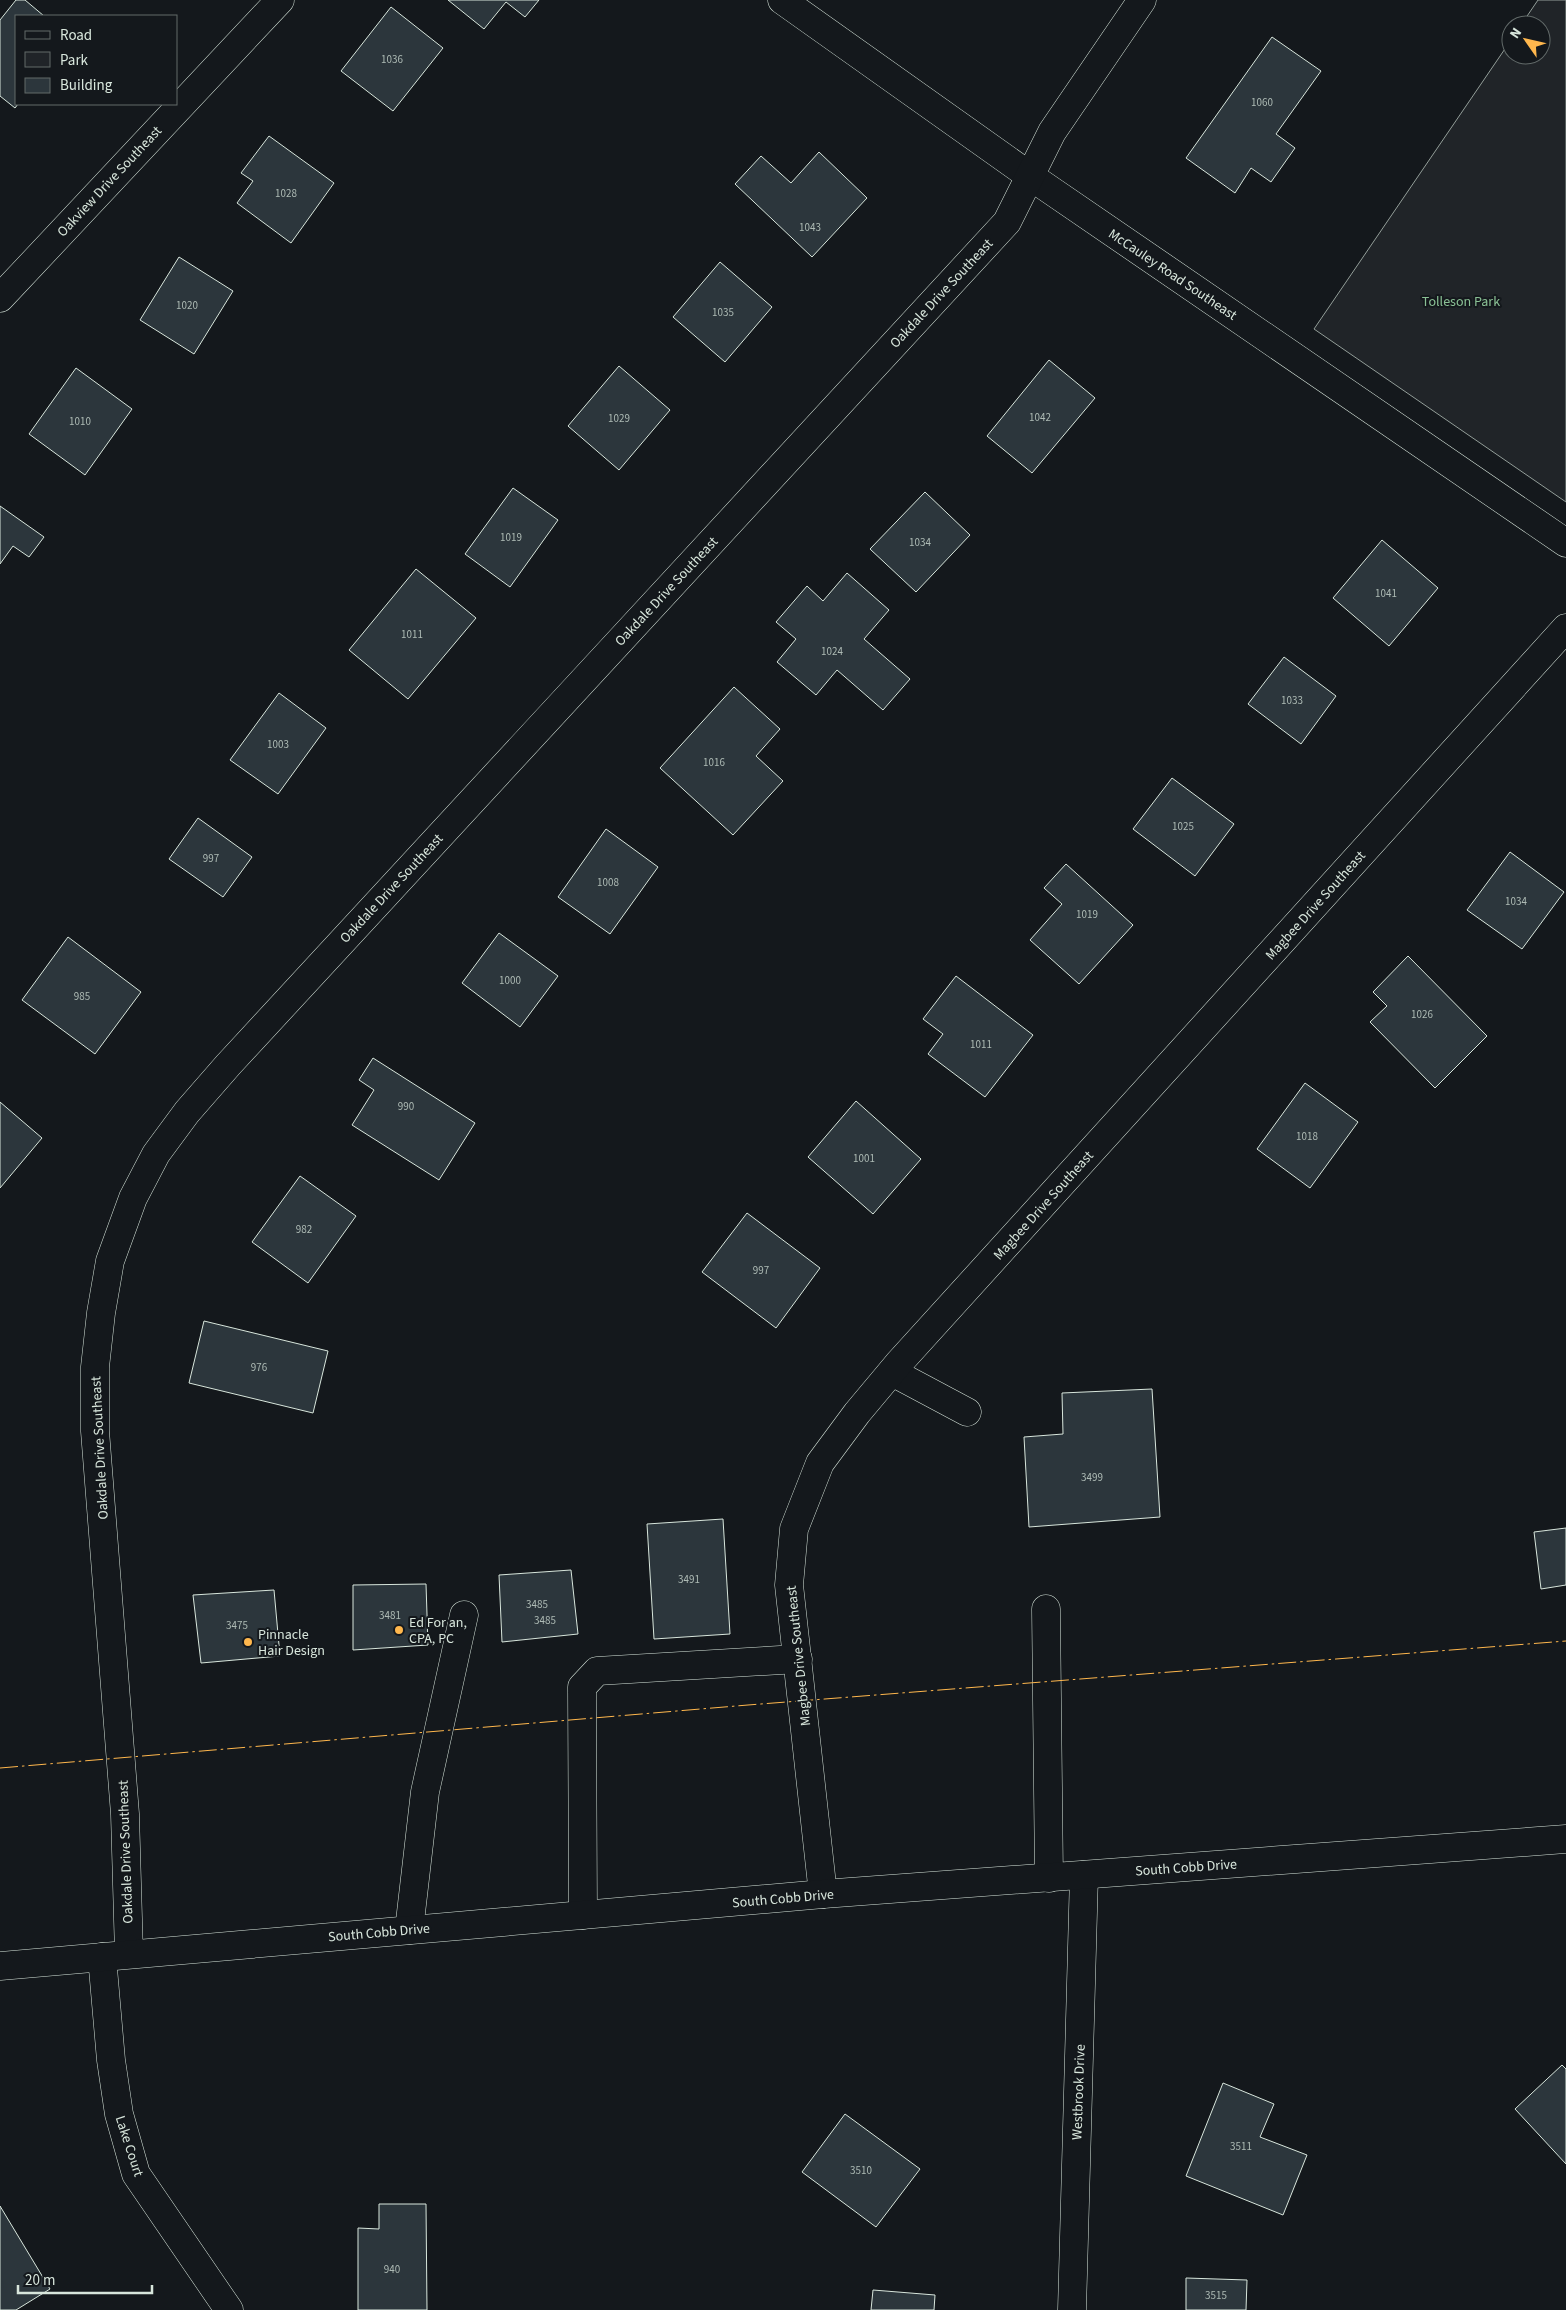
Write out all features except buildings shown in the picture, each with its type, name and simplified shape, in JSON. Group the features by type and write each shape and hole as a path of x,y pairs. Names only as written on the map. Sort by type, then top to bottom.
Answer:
{"street":[{"name":"Oakview Drive Southeast","path":"0,298 280,0"},
{"name":"McCauley Road Southeast","path":"782,0 1030,176 1566,543"},
{"name":"Oakdale Drive Southeast","path":"129,1954 125,1814 95,1431 95,1367 101,1313 110,1261 133,1198 156,1154 222,1072 1007,222 1052,132 1142,0"},
{"name":"Magbee Drive Southeast","path":"823,1894 789,1585 794,1529 820,1463 857,1413 892,1372 1566,628"},
{"path":"892,1372 967,1412"},
{"path":"1046,1609 1049,1878"},
{"path":"409,1930 425,1792 464,1615"},
{"path":"583,1915 582,1687 597,1671 798,1659"},
{"name":"South Cobb Drive","path":"0,1966 823,1894 1566,1839"},
{"name":"Westbrook Drive","path":"1072,2310 1084,1875"},
{"name":"Lake Court","path":"102,1957 111,2060 119,2114 136,2174 229,2310"}],"green space":[{"name":"Tolleson Park","path":"1538,0 1566,0 1566,502 1314,329 1501,55 1501,65 1551,65 1551,15 1528,15"}],"power":[{"path":"0,1768 748,1705 1566,1641"}],"place":[{"name":"Ed For an, CPA, PC","path":"399,1630"},
{"name":"Pinnacle Hair Design","path":"248,1642"}]}
